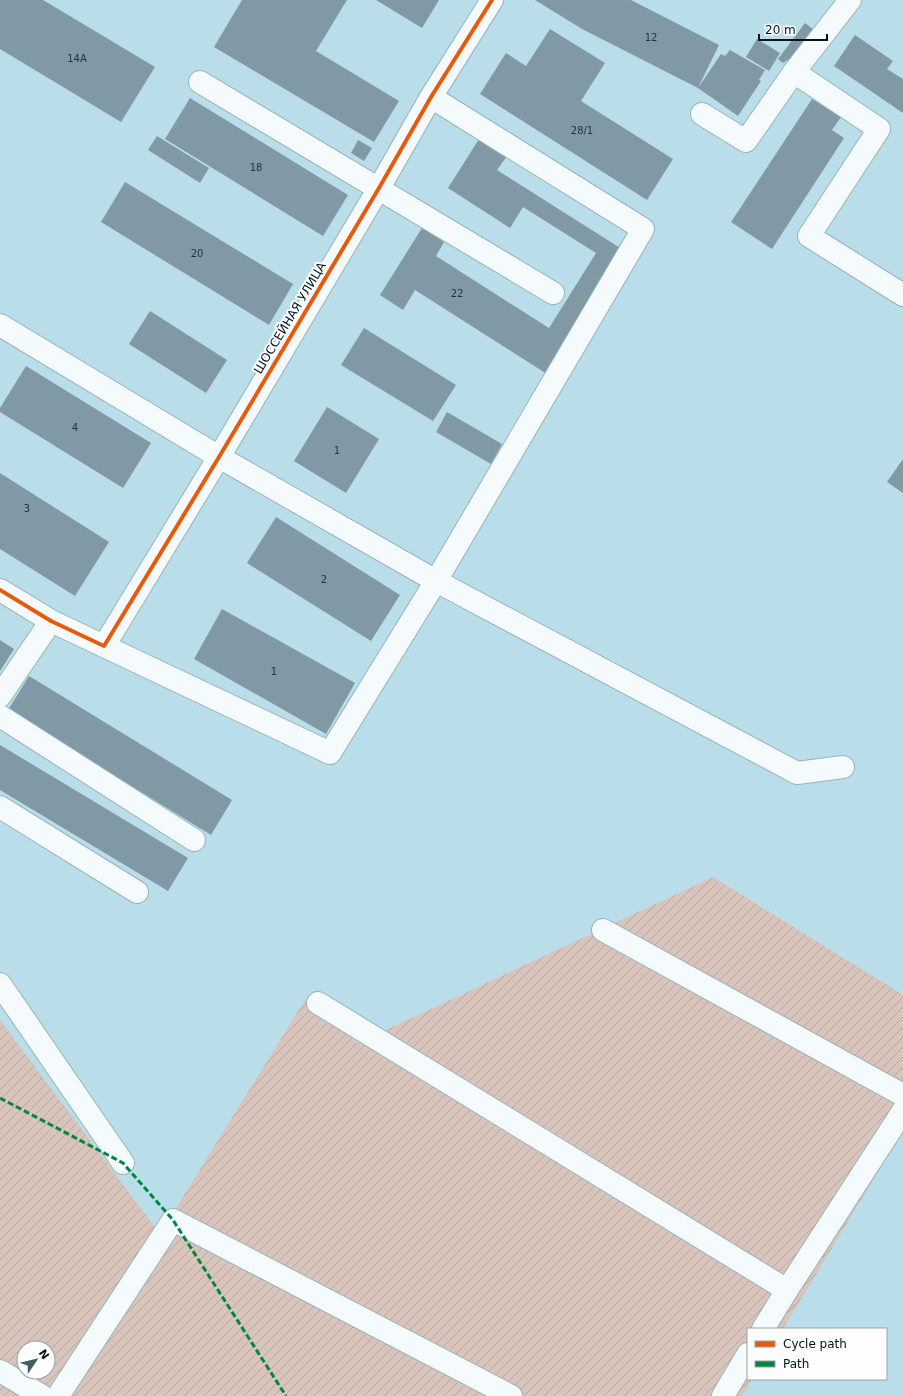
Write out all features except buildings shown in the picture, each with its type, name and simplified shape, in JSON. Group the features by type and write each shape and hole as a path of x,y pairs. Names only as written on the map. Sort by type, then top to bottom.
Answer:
{"street":[{"name":"ШОССЕЙНАЯ УЛИЦА","path":"104,646 380,188 431,97 492,0"},
{"path":"702,114 746,141 794,72 850,0"},
{"path":"794,72 879,128 809,236 903,295"},
{"path":"200,82 380,188 553,293"},
{"path":"0,590 51,621 330,753 436,581 643,229 431,97"},
{"path":"0,325 219,457 436,581 797,773 843,767"},
{"path":"0,696 51,621"},
{"path":"0,716 194,840"},
{"path":"0,806 136,892"},
{"path":"603,930 903,1095"},
{"path":"0,984 123,1163"},
{"path":"318,1003 787,1290"},
{"path":"764,1328 903,1111"},
{"path":"58,1396 172,1220 511,1396"},
{"path":"723,1396 747,1356"},
{"path":"0,1371 42,1396"}],"shaded area":[{"path":"713,877 903,995 903,1131 784,1328 747,1328 747,1380 752,1380 742,1396 0,1396 0,1020 160,1234 305,1000 358,1043"}],"marked path":[{"path":"0,1098 123,1163 173,1220 286,1396"}],"cycle path":[{"path":"0,590 51,621 104,646 219,457 379,188 431,97 492,0"}]}
